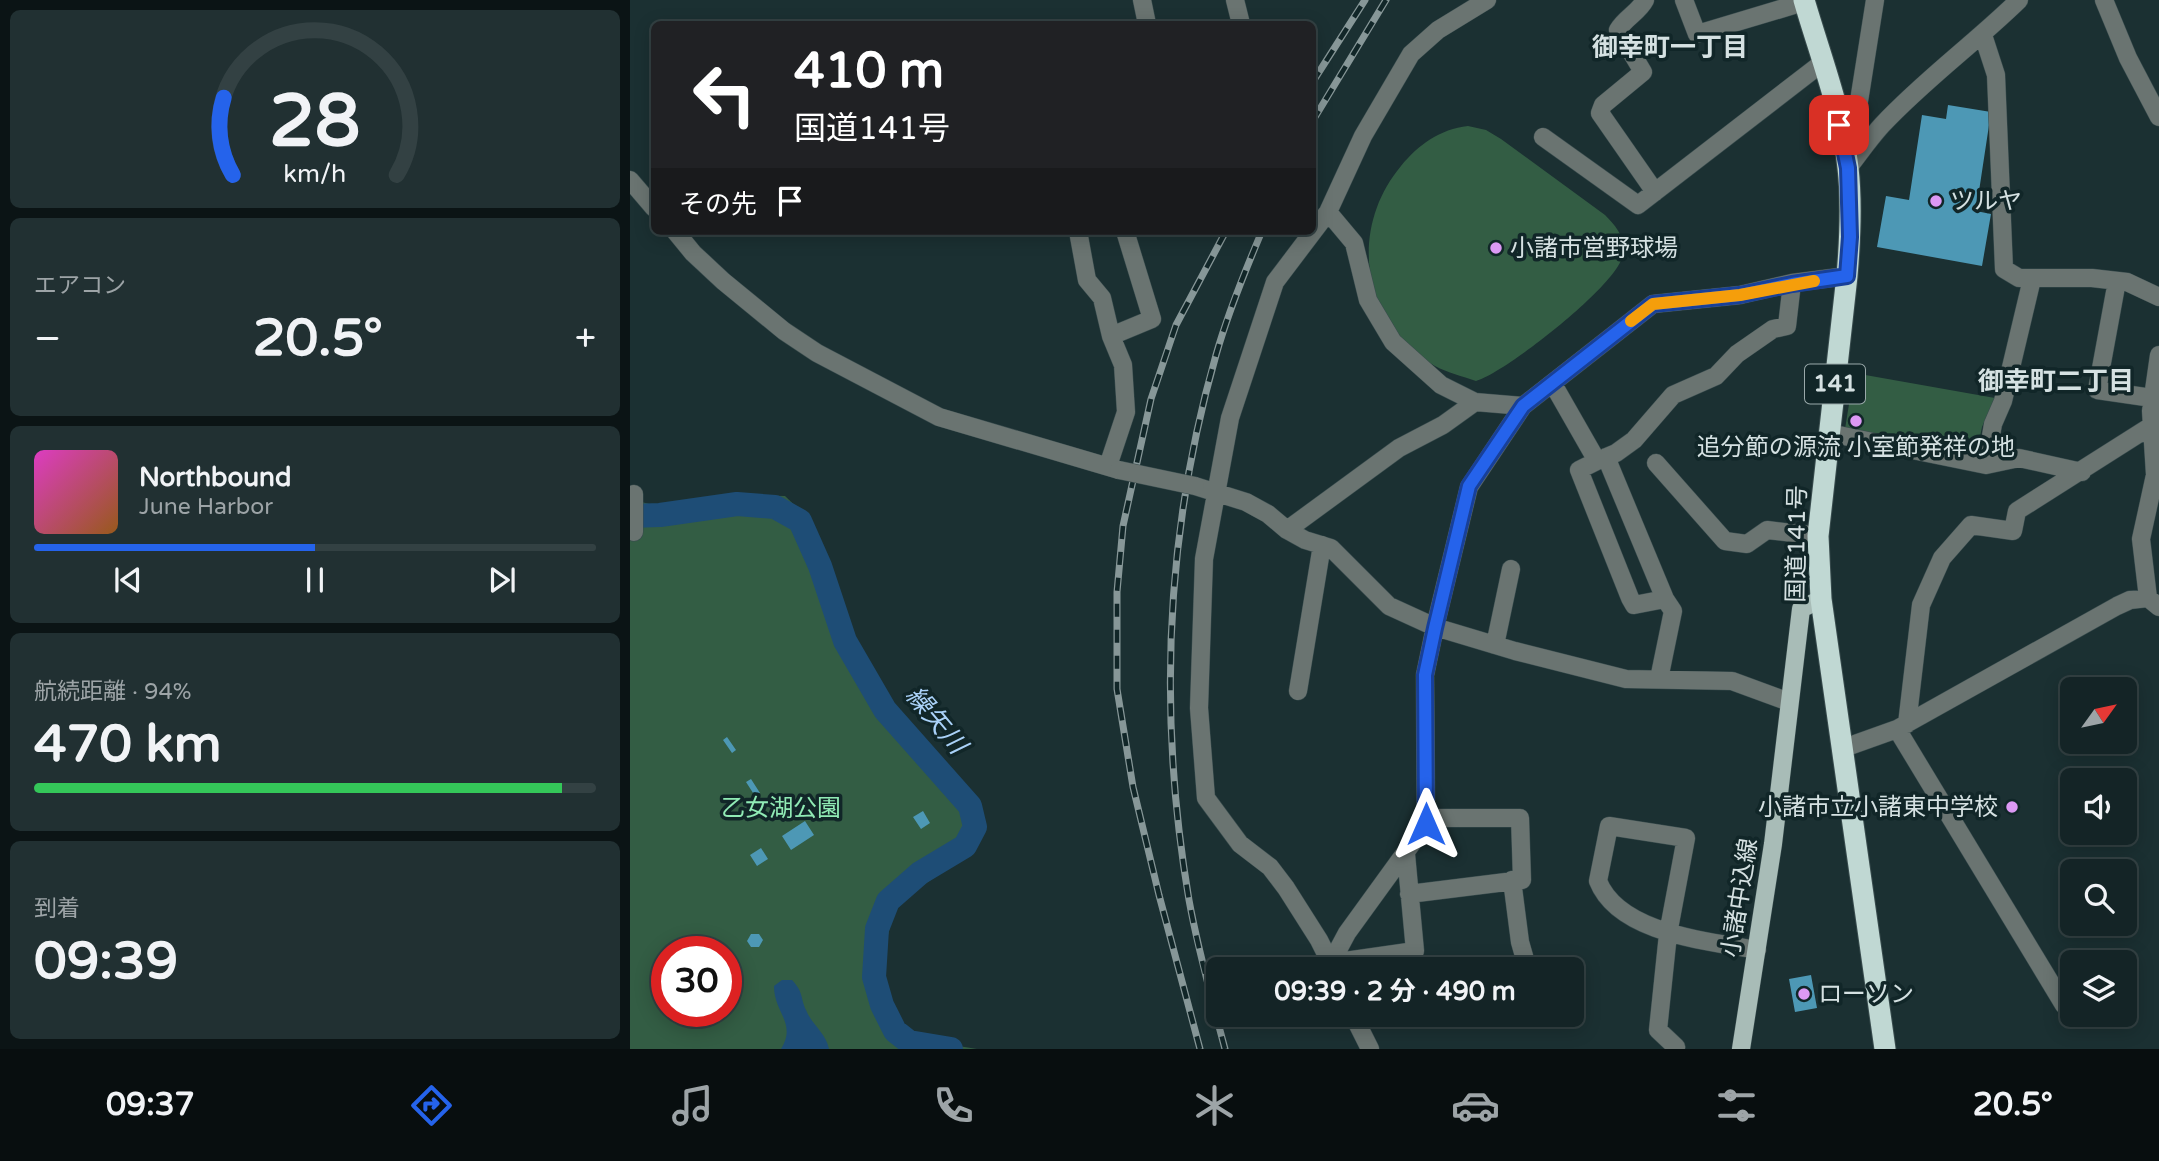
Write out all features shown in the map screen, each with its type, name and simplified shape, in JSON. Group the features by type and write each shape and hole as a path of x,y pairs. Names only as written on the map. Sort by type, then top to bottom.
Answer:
{"highway":[{"name":"国道141号","path":"1804,1 1835,103 1848,168 1850,237 1847,276 1818,536 1821,599 1885,1049"}],"main road":[{"name":"小諸中込線","path":"1741,1049 1773,844 1801,609 1821,599"}],"street":[{"path":"1142,0 1146,21"},
{"path":"1235,0 1240,21"},
{"path":"1316,228 1328,212 1363,136 1411,54 1438,30 1487,0"},
{"path":"1645,0 1641,7 1622,22 1618,30 1643,72 1603,105 1600,113 1655,192"},
{"path":"1684,0 1697,34 1804,1"},
{"path":"1848,168 1875,0"},
{"path":"1848,168 1884,122 2019,0"},
{"path":"2104,0 2159,117"},
{"path":"1983,35 1996,75 2004,269 2019,278 2092,278 2127,282 2159,297"},
{"path":"1543,137 1639,205 1822,63"},
{"path":"630,180 651,204"},
{"path":"1328,212 1354,243 1368,300 1393,342 1441,385 1475,402 1523,406"},
{"path":"678,235 723,281 784,331 817,353 939,417 1113,468 1217,491 1246,502 1268,513 1287,530 1305,540 1331,548 1390,606 1435,628 1626,679 1732,681 1789,702"},
{"path":"1079,235 1087,280 1102,298 1111,336 1123,365 1126,412 1113,468"},
{"path":"1111,336 1152,319 1126,235"},
{"path":"1311,235 1275,282 1230,418 1203,559 1199,708 1206,797 1240,844 1270,867 1328,957"},
{"path":"1336,957 1348,933 1426,824 1425,675 1435,628 1469,486 1523,406 1653,304 1740,295 1847,276"},
{"path":"1986,465 1993,425 2003,401 2032,279"},
{"path":"2116,281 2097,390 2153,412"},
{"path":"1665,599 1634,605 1578,470 1634,440 1673,395 1716,376 1737,354 1773,329 1787,326 1792,284"},
{"path":"1841,749 1902,726 2117,606 2130,600 2154,602 2141,539 2155,475 2153,412 2159,355"},
{"path":"1553,384 1602,459 1665,599 1673,611 1659,679"},
{"path":"1287,530 1399,447 1443,425 1475,402"},
{"path":"2060,998 1902,726 1922,605 1942,558 1971,525 2013,531 2017,511 2082,472 2153,412"},
{"path":"1829,433 1986,465 2019,458 2082,472"},
{"path":"1656,463 1726,541 1747,544 1767,530 1818,536"},
{"path":"634,494 634,532"},
{"path":"1298,691 1322,545"},
{"path":"1495,645 1511,569"},
{"path":"1409,894 1522,880 1520,818 1426,818"},
{"path":"1675,1049 1658,1030 1668,934 1686,838 1609,827 1598,881 1601,889 1627,916 1668,934 1757,950"},
{"path":"1382,957 1415,951 1406,853"},
{"path":"1512,880 1524,957"},
{"path":"1359,1027 1370,1049"}],"green space":[{"name":"小諸市営野球場","path":"1468,126 1486,130 1501,139 1605,215 1617,229 1623,245 1622,257 1615,270 1581,307 1533,346 1490,375 1476,381 1435,366 1410,348 1391,326 1378,301 1370,274 1369,246 1374,218 1384,191 1401,166 1430,139"},
{"path":"1854,373 1995,398 1982,427 1977,451 1845,429"},
{"name":"乙女湖公園","path":"741,495 785,496 810,520 856,645 908,726 973,795 985,823 962,859 894,907 884,954 887,996 903,1027 940,1043 977,1049 630,1049 630,499 657,506"}],"water":[{"path":"782,980 792,980 796,984 804,1006 829,1049 781,1049 787,1032 774,986"}],"building":[{"path":"1948,105 1991,112 1976,211 1991,214 1982,266 1877,247 1886,196 1909,200 1922,115 1946,119"},
{"path":"727,737 736,750 732,753 723,740"},
{"path":"751,779 760,793 755,796 746,782"},
{"path":"923,811 930,823 921,829 913,817"},
{"path":"805,821 814,835 791,850 782,836"},
{"path":"761,848 768,859 757,866 750,855"},
{"path":"751,934 759,934 763,940 759,947 751,947 747,941"},
{"path":"1811,975 1817,1008 1795,1012 1789,979"}],"waterway":[{"name":"繰矢川","path":"630,516 660,515 737,504 775,507 800,521 820,566 845,641 885,710 970,806 975,827 965,846 920,873 888,901 877,929 874,977 882,1005 895,1031 909,1042 951,1049"}],"railway":[{"path":"1316,77 1365,0"},
{"path":"1316,115 1386,0"},
{"path":"1200,1049 1133,787 1117,689 1117,592 1123,526 1151,399 1176,325 1224,235"},
{"path":"1225,1049 1193,919 1179,831 1170,694 1172,626 1177,558 1199,422 1226,324 1260,235"}],"slow traffic":[{"path":"1631,321 1653,304 1665,301 1740,295 1814,281"}],"place":[{"name":"ツルヤ","path":"1936,201"},
{"name":"小諸市営野球場","path":"1496,248"},
{"name":"追分節の源流 小室節発祥の地","path":"1856,421"},
{"name":"小諸市立小諸東中学校","path":"2012,807"},
{"name":"ローソン","path":"1804,994"}],"district":[{"name":"御幸町一丁目","path":"1670,47"},
{"name":"御幸町二丁目","path":"2056,381"}],"route":[{"path":"1426,824 1425,675 1469,486 1523,406 1653,304 1740,295 1847,276 1850,237 1848,168 1839,125"}]}
